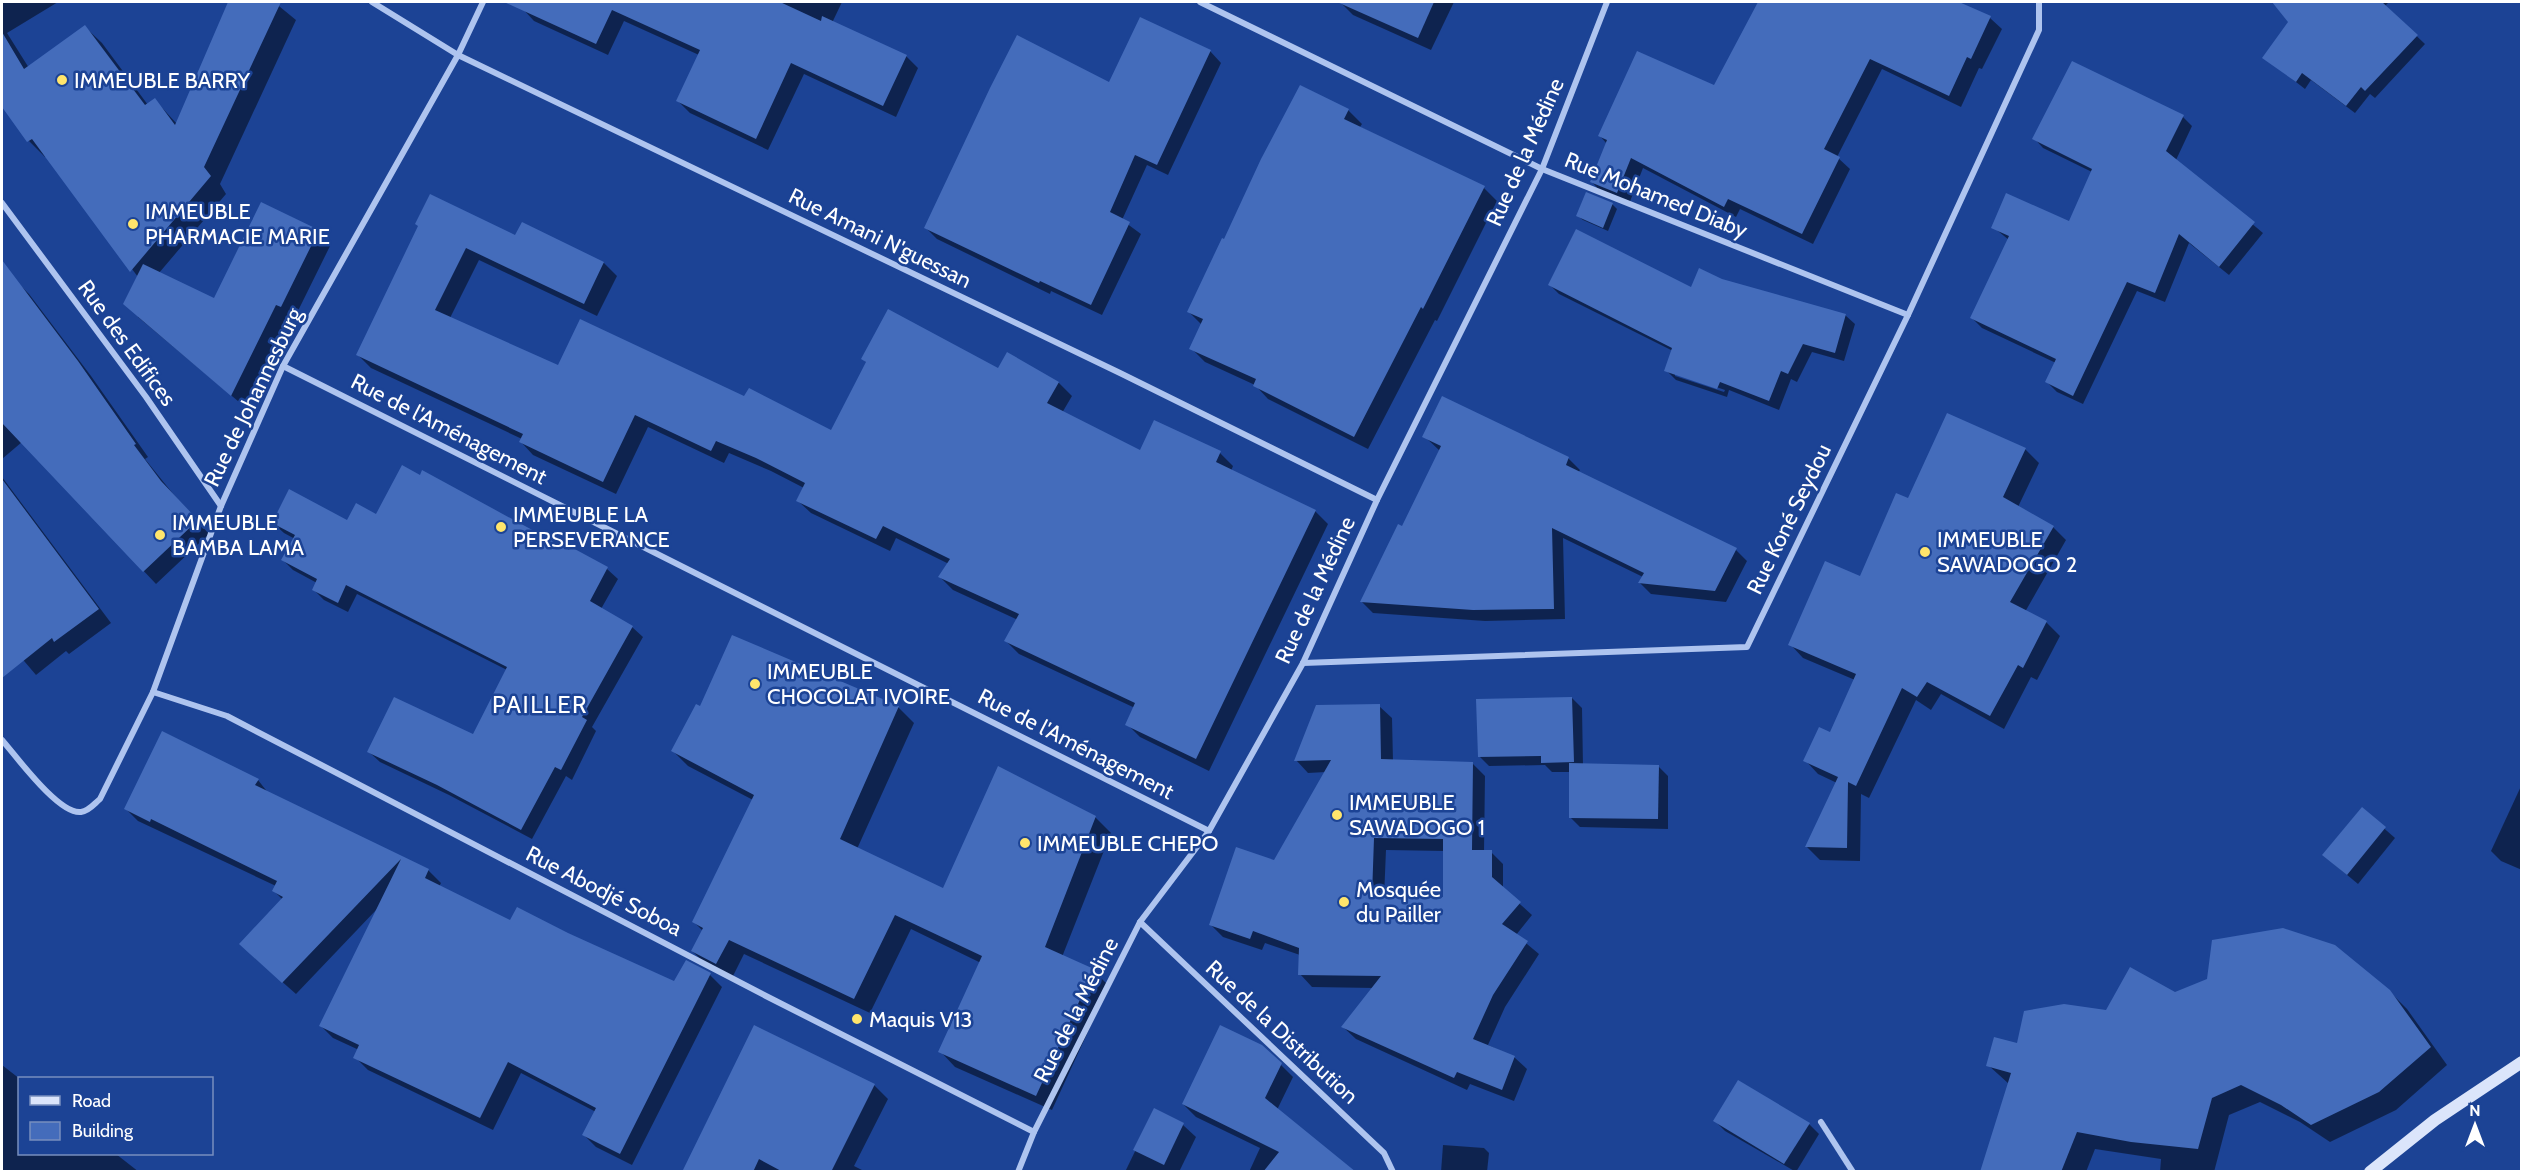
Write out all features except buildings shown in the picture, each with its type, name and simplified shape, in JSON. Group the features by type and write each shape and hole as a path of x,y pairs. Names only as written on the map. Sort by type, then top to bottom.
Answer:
{"main road":[{"path":"2370,1172 2435,1120 2522,1062"}],"street":[{"name":"Rue Amani N'guessan","path":"372,2 458,55 1120,373 1377,500"},
{"name":"Rue de Johannesburg","path":"2,740 66,810 79,813 88,810 100,799 153,692 221,506 283,366 458,55 483,2"},
{"name":"Rue Mohamed Diaby","path":"1200,2 1542,169 1908,315"},
{"name":"Rue de la Médine","path":"1018,1172 1034,1132 1140,922 1209,831 1303,663 1377,500 1542,169 1606,2"},
{"name":"Rue Koné Seydou","path":"1303,663 1747,647 1908,315 2039,30 2039,2"},
{"name":"Rue des Edifices","path":"2,202 146,397 221,506"},
{"name":"Rue de l'Aménagement","path":"283,366 1209,831"},
{"name":"Rue Abodjé Soboa","path":"153,692 227,716 766,996 1034,1132"},
{"name":"Rue de la Distribution","path":"1140,922 1384,1153 1393,1172"},
{"path":"1821,1122 1853,1172"}],"place":[{"name":"IMMEUBLE BARRY","path":"62,80"},
{"name":"IMMEUBLE PHARMACIE MARIE","path":"133,224"},
{"name":"IMMEUBLE LA PERSEVERANCE","path":"501,527"},
{"name":"IMMEUBLE BAMBA LAMA","path":"160,535"},
{"name":"IMMEUBLE SAWADOGO 2","path":"1925,552"},
{"name":"IMMEUBLE CHOCOLAT IVOIRE","path":"755,684"},
{"name":"IMMEUBLE SAWADOGO 1","path":"1337,815"},
{"name":"IMMEUBLE CHEPO","path":"1025,843"},
{"name":"Mosquée du Pailler","path":"1344,902"},
{"name":"Maquis V13","path":"857,1019"}],"district":[{"name":"PAILLER","path":"540,704"}]}
